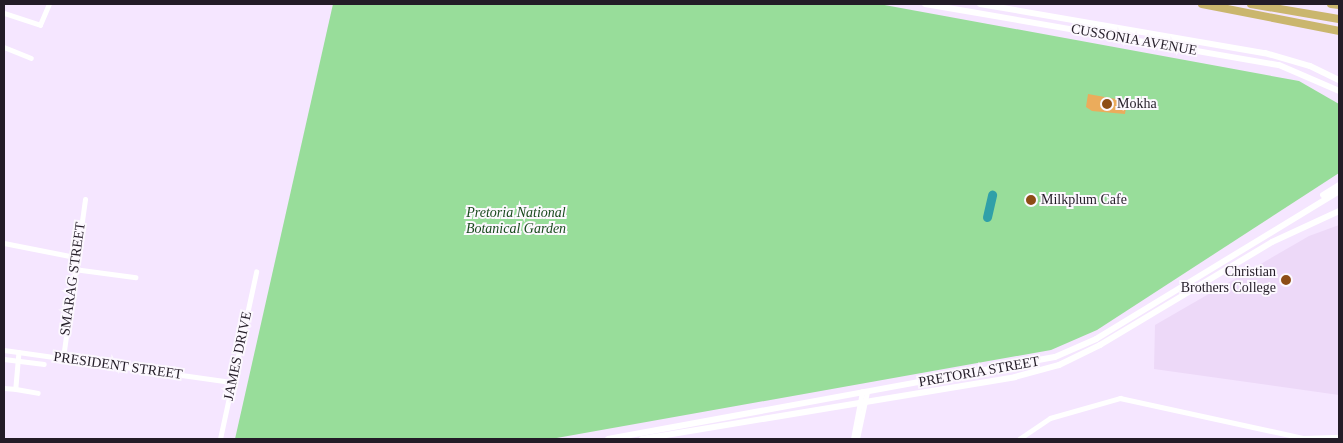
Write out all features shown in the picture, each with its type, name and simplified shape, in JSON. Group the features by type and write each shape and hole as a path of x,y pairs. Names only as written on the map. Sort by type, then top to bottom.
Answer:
{"highway":[{"path":"1202,4 1339,31"},
{"path":"1251,4 1339,18"},
{"path":"1331,4 1339,5"},
{"path":"1274,19 1339,35"}],"main road":[{"name":"CUSSONIA AVENUE","path":"925,4 1279,66 1339,91"},
{"name":"CUSSONIA AVENUE","path":"980,4 1266,53 1310,66 1339,80"},
{"path":"1300,212 1339,185"},
{"name":"PRETORIA STREET","path":"608,439 864,392 1014,368 1076,349 1300,212 1339,191"},
{"name":"PRETORIA STREET","path":"642,439 1015,376 1059,365 1100,346 1272,242 1339,211"}],"street":[{"path":"4,13 40,25 49,4"},
{"path":"4,47 31,58"},
{"name":"SMARAG STREET","path":"62,358 84,200"},
{"path":"4,243 75,257"},
{"path":"74,269 136,277"},
{"name":"JAMES DRIVE","path":"220,439 256,272"},
{"name":"PRESIDENT STREET","path":"4,350 233,382"},
{"path":"16,390 19,352"},
{"path":"4,359 44,364"},
{"path":"4,388 38,393"},
{"path":"857,439 864,392"},
{"path":"1019,439 1050,418 1120,398 1304,438 1339,437"},
{"path":"853,439 862,403"}],"shaded area":[{"name":"Christian Brothers College","path":"1339,225 1339,395 1154,369 1155,325 1309,236"}],"green space":[{"name":"Pretoria National Botanical Garden","path":"333,4 879,4 1299,81 1339,104 1339,173 1097,330 1051,350 551,439 235,439"}],"building":[{"name":"Mokha","path":"1088,94 1127,101 1125,114 1092,111 1086,107"}],"waterway":[{"path":"987,217 992,195"}],"place":[{"name":"Mokha","path":"1107,104"},
{"name":"Milkplum Cafe","path":"1031,200"},
{"name":"Christian Brothers College","path":"1286,280"}]}
